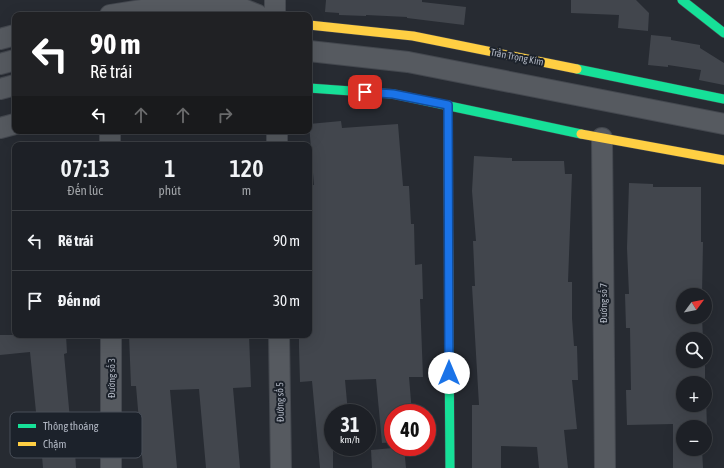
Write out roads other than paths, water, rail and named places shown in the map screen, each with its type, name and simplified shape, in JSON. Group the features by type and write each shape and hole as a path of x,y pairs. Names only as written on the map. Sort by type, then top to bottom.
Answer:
{"street":[{"path":"275,12 276,0"},
{"path":"682,0 724,33"},
{"path":"129,12 199,4 228,3 250,12"},
{"name":"Trần Trọng Kim","path":"312,25 413,36 724,99"},
{"path":"0,39 12,36"},
{"path":"312,51 408,62 724,124"},
{"path":"0,64 12,61"},
{"path":"0,89 12,86"},
{"path":"312,88 393,94 602,138 724,160"},
{"path":"448,105 450,468"},
{"path":"0,128 12,125"},
{"name":"Đường số 7","path":"602,138 605,468"},
{"name":"Đường số 3","path":"111,338 111,412"},
{"name":"Đường số 5","path":"280,338 281,468"}]}
